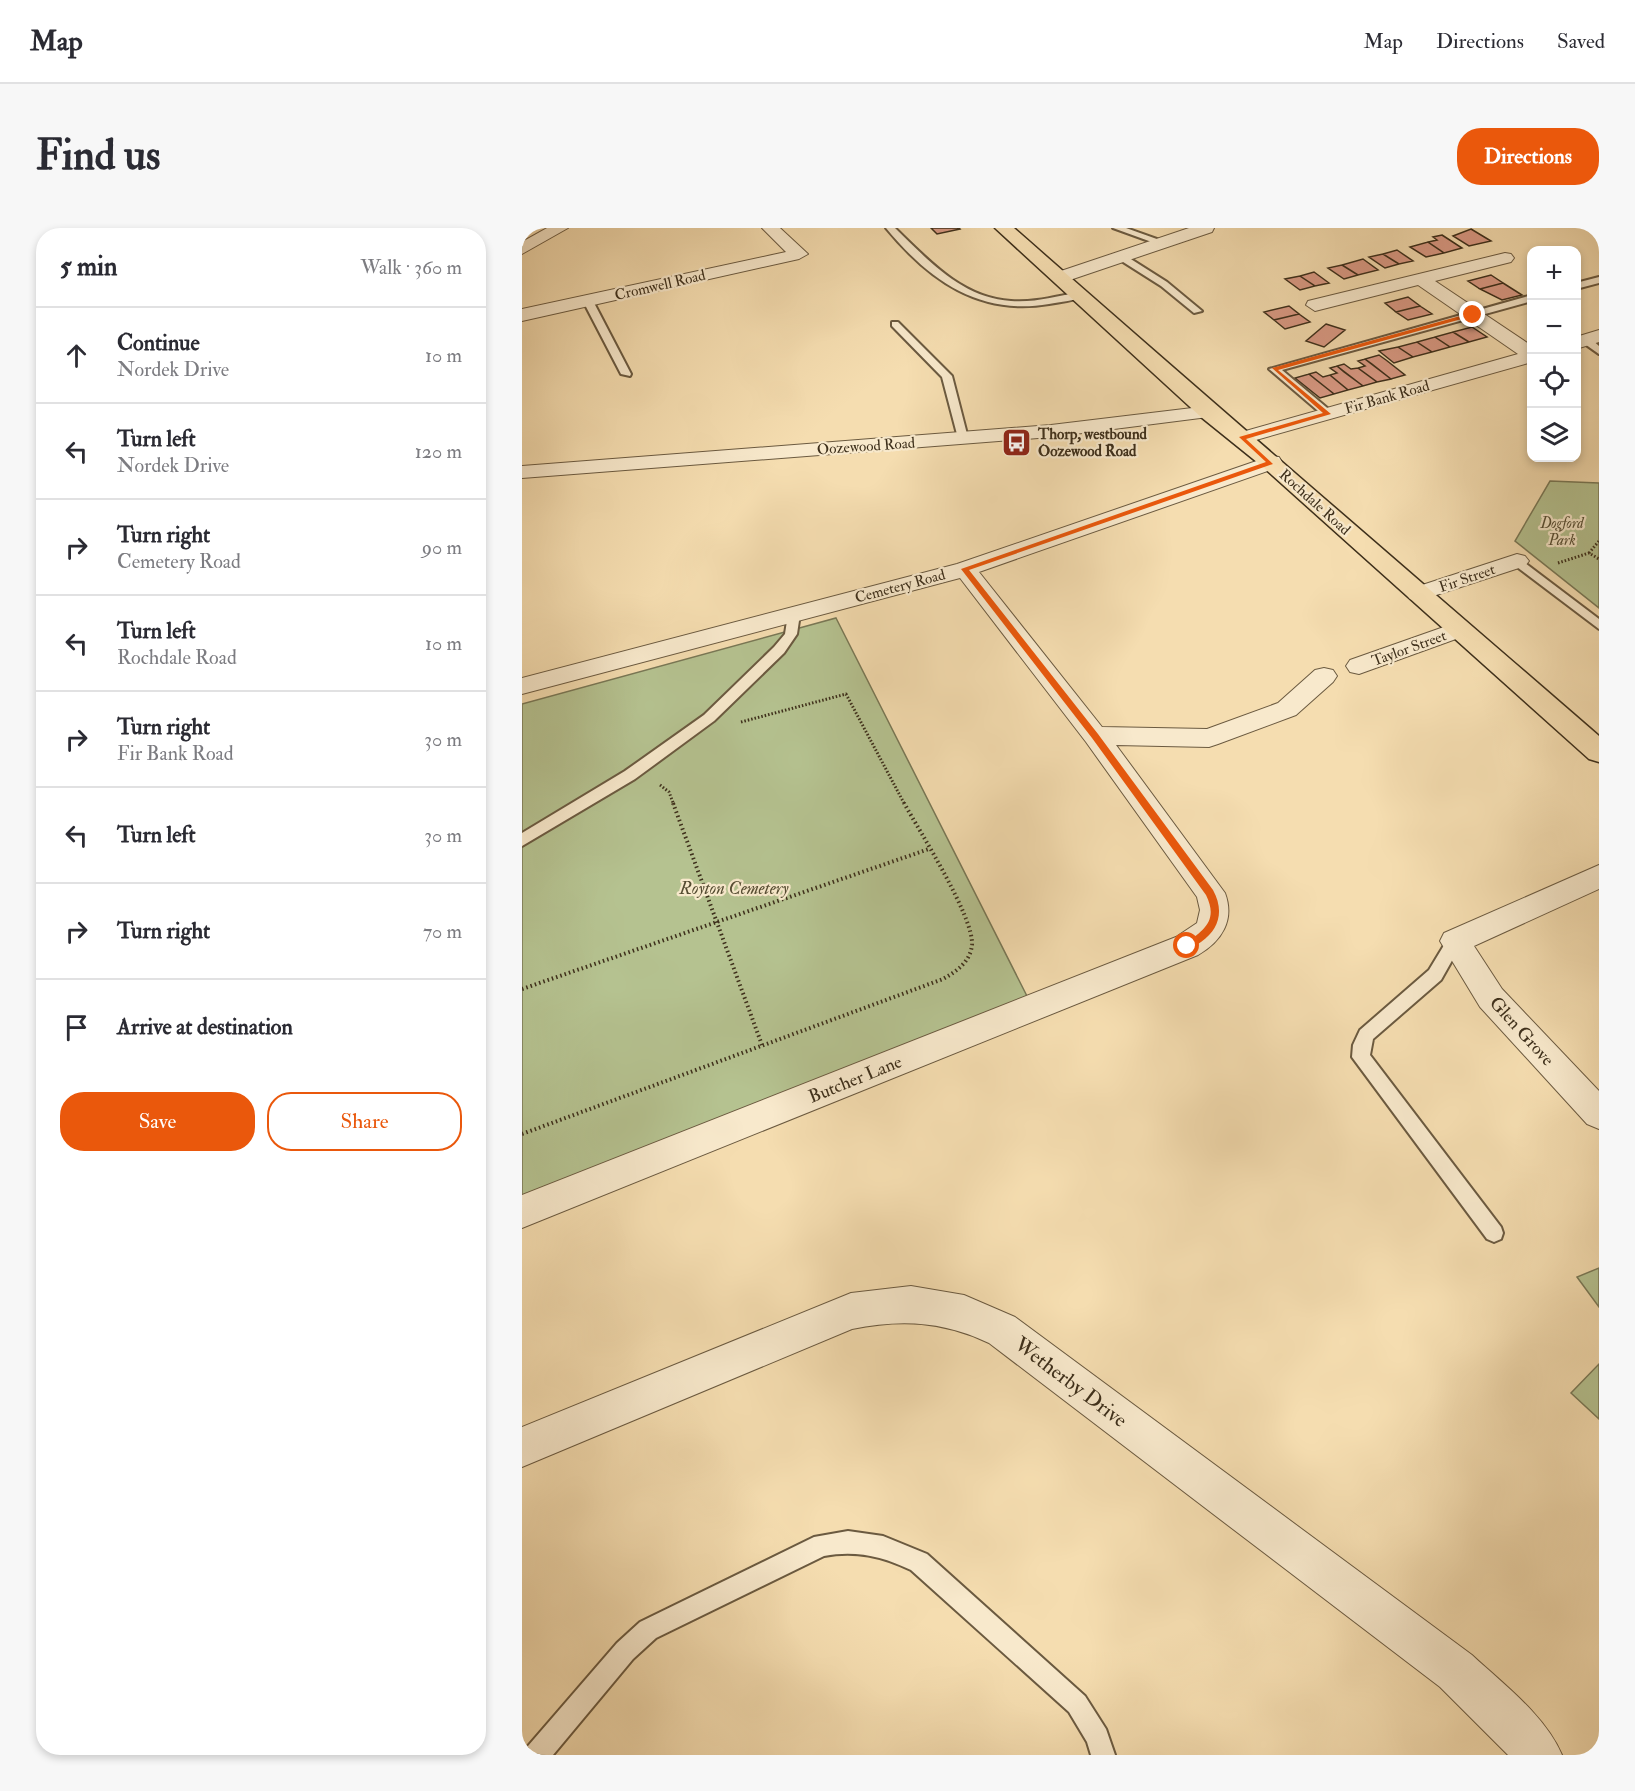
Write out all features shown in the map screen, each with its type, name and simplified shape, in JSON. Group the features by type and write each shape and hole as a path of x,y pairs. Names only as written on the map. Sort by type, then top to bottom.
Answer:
{"main road":[{"name":"Rochdale Road","path":"1004,228 1209,412 1271,462 1458,630 1599,752"}],"street":[{"path":"522,249 560,228"},
{"name":"Cromwell Road","path":"522,315 799,254 770,228"},
{"path":"1061,277 1123,258 1206,228"},
{"path":"1315,305 1505,258"},
{"path":"1420,279 1531,354"},
{"name":"Fir Bank Road","path":"1242,438 1527,356"},
{"name":"Oozewood Road","path":"522,472 963,438 1133,423 1209,412"},
{"name":"Cemetery Road","path":"522,686 965,569 1271,462"},
{"name":"Fir Street","path":"1418,594 1522,565"},
{"name":"Butcher Lane","path":"522,1212 1187,946 1209,932 1214,922 1215,902 1095,736 965,569"},
{"name":"Taylor Street","path":"1359,666 1458,630"},
{"path":"1095,736 1209,738 1287,709 1324,676"},
{"path":"1455,941 1599,876"},
{"name":"Glen Grove","path":"1455,941 1491,998 1599,1114"},
{"name":"Wetherby Drive","path":"522,1447 851,1311 881,1304 911,1302 952,1308 973,1315 1002,1330 1456,1671 1504,1716 1539,1755"}],"lane":[{"path":"890,228 935,271 987,301 1011,304 1037,303 1080,295"},
{"path":"1117,228 1163,243"},
{"path":"1123,258 1164,284 1197,311"},
{"path":"1581,285 1599,280"},
{"path":"1328,414 1274,369 1527,299"},
{"path":"588,301 626,374"},
{"path":"895,324 947,376 963,438"},
{"path":"1522,565 1599,625"},
{"path":"522,840 637,770 709,718 779,650 791,634 794,614"},
{"path":"1455,941 1434,975 1366,1035 1361,1057 1494,1233"},
{"path":"537,1755 625,1651 648,1630 674,1615 822,1545 843,1540 887,1547 919,1562 1077,1704 1098,1737 1103,1755"}],"path":[{"path":"1522,565 1588,553 1599,541"},
{"path":"1588,553 1599,559"},
{"path":"522,1134 943,979 962,968 974,942 970,926 846,694 747,723 709,718"},
{"path":"637,770 669,792 762,1045"},
{"path":"522,989 929,849"}],"green space":[{"name":"Dogford Park","path":"1550,481 1599,483 1599,608 1515,541"},
{"name":"Royton Cemetery","path":"836,618 1030,1002 522,1200 522,704"},
{"path":"1599,1268 1599,1307 1577,1277"},
{"path":"1599,1364 1599,1419 1571,1393"}],"building":[{"path":"931,228 959,228 960,229 937,234"},
{"path":"1471,229 1491,241 1469,246 1453,236"},
{"path":"1442,235 1462,248 1444,253 1428,242 1437,240 1433,237"},
{"path":"1428,242 1444,253 1426,257 1410,247"},
{"path":"1397,250 1413,261 1399,264 1383,254"},
{"path":"1383,254 1399,264 1385,268 1369,257"},
{"path":"1363,259 1378,270 1358,275 1342,265"},
{"path":"1342,265 1358,275 1344,279 1328,268"},
{"path":"1314,272 1329,283 1315,286 1300,276"},
{"path":"1491,275 1503,283 1480,289 1468,281"},
{"path":"1300,276 1315,286 1300,290 1285,279"},
{"path":"1503,283 1522,295 1502,300 1480,289"},
{"path":"1408,297 1420,306 1396,312 1385,303"},
{"path":"1289,306 1299,314 1274,320 1264,312"},
{"path":"1420,306 1432,314 1408,320 1396,312"},
{"path":"1299,314 1310,322 1285,329 1274,320"},
{"path":"1326,324 1345,330 1324,347 1306,341"},
{"path":"1472,327 1487,337 1469,342 1453,332"},
{"path":"1453,332 1469,342 1450,347 1435,337"},
{"path":"1435,337 1450,347 1432,352 1417,342"},
{"path":"1417,342 1432,352 1413,357 1398,347"},
{"path":"1398,347 1413,357 1394,363 1379,351"},
{"path":"1379,355 1405,375 1391,379 1365,359"},
{"path":"1365,359 1391,379 1377,382 1358,368 1365,366 1358,361"},
{"path":"1344,364 1351,369 1358,368 1377,382 1363,386 1337,366"},
{"path":"1337,366 1363,386 1348,390 1330,375 1337,373 1330,368"},
{"path":"1316,372 1323,377 1330,375 1348,390 1334,394 1309,374"},
{"path":"1309,374 1334,394 1320,398 1295,378"}],"place":[{"name":"Thorp, westbound Oozewood Road","path":"1017,443"}],"route":[{"path":"1187,946 1209,932 1214,922 1215,902 1210,893 1095,736 965,569 1271,462 1242,438 1328,414 1274,369 1473,315"}]}
